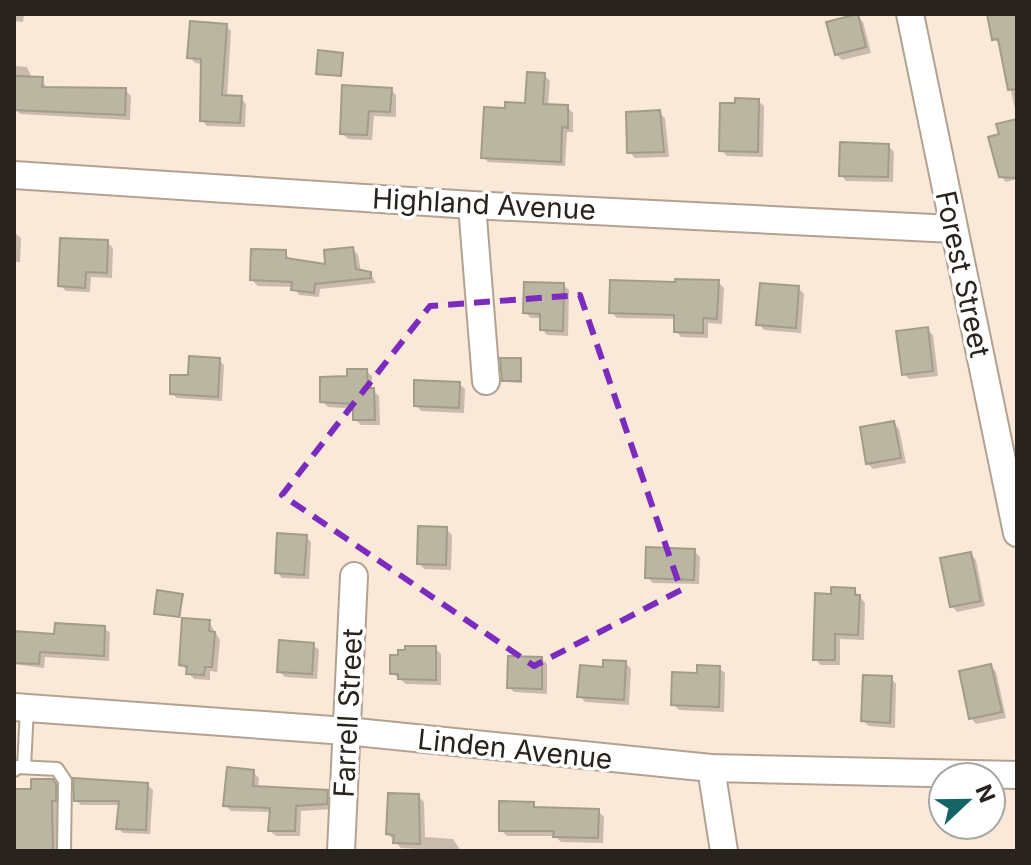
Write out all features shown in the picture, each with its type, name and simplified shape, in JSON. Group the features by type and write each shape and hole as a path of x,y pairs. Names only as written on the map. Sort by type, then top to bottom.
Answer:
{"street":[{"name":"Forest Street","path":"910,14 1017,533"},
{"name":"Highland Avenue","path":"14,175 472,205 953,229"},
{"path":"472,205 486,381"},
{"name":"Farrell Street","path":"341,851 354,576"},
{"name":"Linden Avenue","path":"20,708 346,731 711,768 1017,775"},
{"path":"711,768 724,851"}],"lane":[{"path":"20,708 19,768 57,769 65,781 64,851"}],"highlighted area":[{"path":"580,295 681,590 534,666 282,495 430,306"}],"building":[{"path":"858,14 866,47 835,55 826,22"},
{"path":"987,14 1017,14 1017,89 1008,90 998,39 992,40"},
{"path":"190,21 227,24 222,95 242,96 240,123 200,121 201,59 187,58"},
{"path":"318,50 343,53 341,76 316,74"},
{"path":"527,72 545,73 543,104 568,105 568,128 562,127 561,162 481,158 484,107 505,108 505,102 525,103"},
{"path":"14,76 43,77 42,87 126,88 125,115 14,110"},
{"path":"342,85 392,88 390,112 369,111 367,135 340,134"},
{"path":"735,98 759,99 758,152 719,151 720,103 735,103"},
{"path":"660,110 664,152 627,153 626,112"},
{"path":"1017,119 1017,178 999,177 988,137 999,134 996,124"},
{"path":"840,142 889,144 888,177 839,176"},
{"path":"60,238 108,240 107,273 86,272 85,288 58,286"},
{"path":"353,247 356,269 371,272 371,278 315,284 314,293 291,290 292,282 250,280 251,249 286,250 286,258 325,264 324,250"},
{"path":"675,279 719,280 717,319 703,318 703,333 674,332 674,315 609,313 610,280 675,282"},
{"path":"524,282 564,283 563,331 540,330 540,314 523,313"},
{"path":"760,283 799,286 796,328 756,325"},
{"path":"928,327 933,371 902,375 896,331"},
{"path":"189,356 220,358 218,397 170,394 170,375 188,375"},
{"path":"500,358 521,358 521,381 502,381"},
{"path":"347,369 367,369 368,388 374,388 375,420 353,420 353,404 320,402 320,377 347,376"},
{"path":"414,380 460,382 459,408 414,406"},
{"path":"894,421 901,458 866,464 860,427"},
{"path":"418,526 447,527 446,565 417,564"},
{"path":"277,533 307,535 304,575 275,573"},
{"path":"646,547 695,549 694,580 645,578"},
{"path":"971,552 981,601 950,607 940,558"},
{"path":"831,587 855,588 855,595 860,595 858,635 835,634 835,660 813,660 815,593 831,594"},
{"path":"157,590 183,594 179,617 154,614"},
{"path":"182,618 210,620 209,631 215,632 212,667 205,667 204,675 186,674 187,666 179,665"},
{"path":"55,623 105,626 104,656 40,652 39,664 14,663 14,631 54,634"},
{"path":"279,640 314,643 312,674 277,672"},
{"path":"405,646 436,646 436,680 398,679 398,674 390,674 390,655 398,655 398,650 405,650"},
{"path":"508,656 542,657 542,689 507,688"},
{"path":"603,660 626,661 624,700 577,697 580,665 603,667"},
{"path":"991,664 1002,712 969,719 959,671"},
{"path":"697,665 720,666 719,707 671,705 672,672 697,673"},
{"path":"863,675 892,676 890,723 861,721"},
{"path":"227,767 254,770 253,786 328,790 327,804 296,806 295,831 268,831 270,808 223,806"},
{"path":"73,778 148,783 146,830 116,829 119,801 74,801"},
{"path":"31,779 53,779 56,784 56,801 52,801 53,851 15,851 14,789 31,789"},
{"path":"388,793 419,794 420,844 393,843 394,835 386,834"},
{"path":"499,801 534,802 534,807 599,809 598,838 553,837 554,831 499,831"}]}
